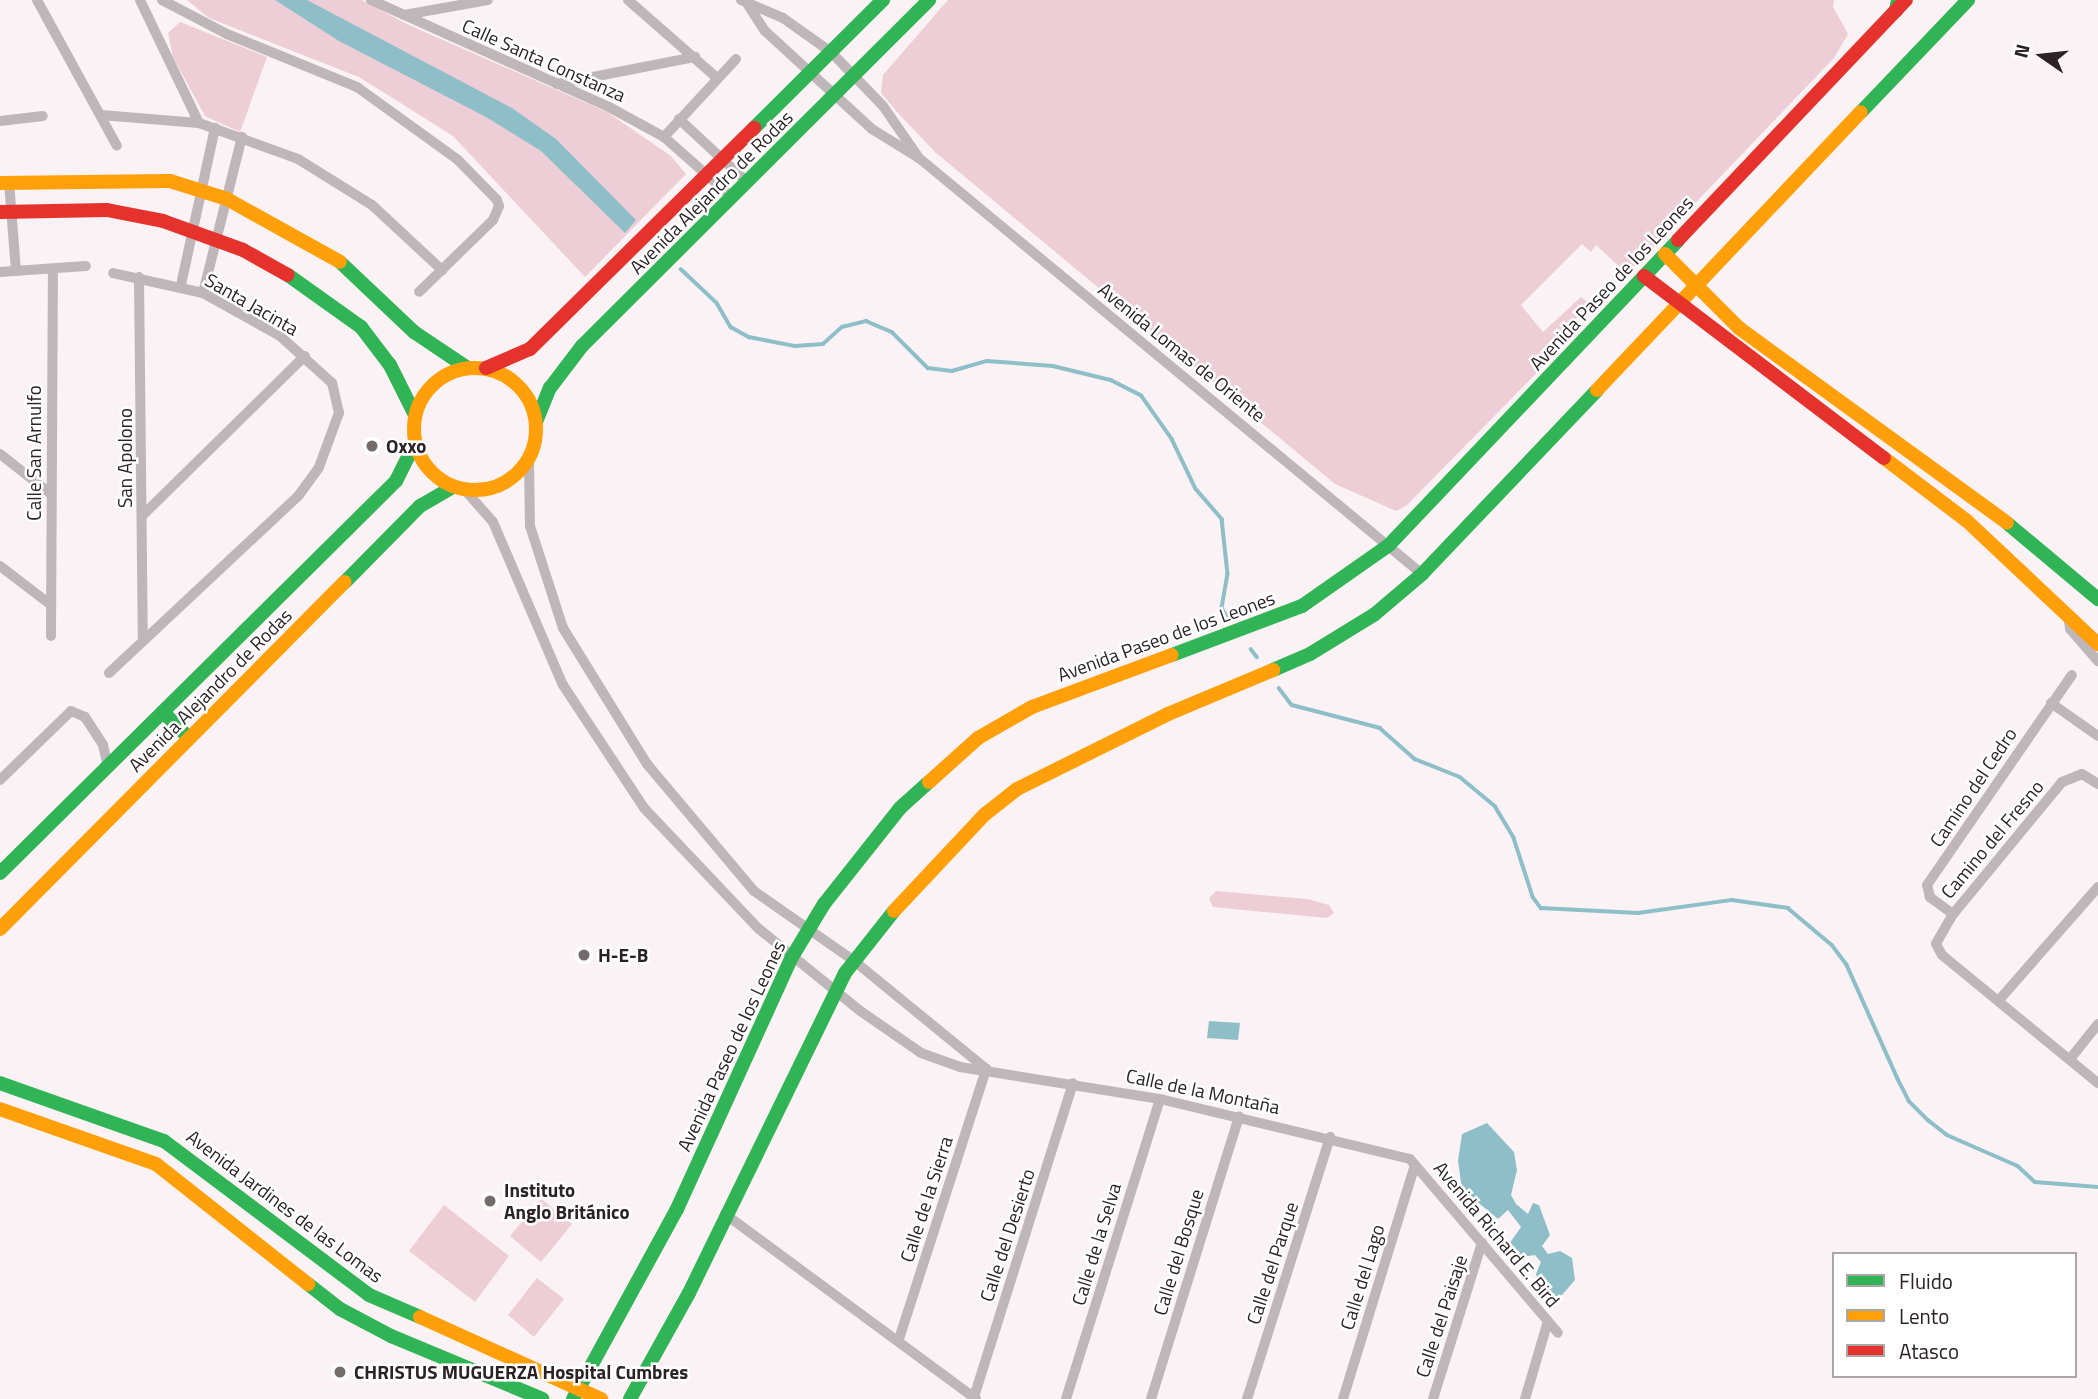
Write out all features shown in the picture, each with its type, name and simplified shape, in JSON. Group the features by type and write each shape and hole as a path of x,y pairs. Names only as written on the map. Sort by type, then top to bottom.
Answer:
{"street":[{"path":"37,0 117,146"},
{"path":"140,0 199,123"},
{"path":"162,0 227,34 357,87 457,159 499,206 493,220 419,292"},
{"name":"Calle Santa Constanza","path":"372,0 664,136 732,197"},
{"path":"403,16 488,0"},
{"path":"628,0 717,78"},
{"name":"Avenida Alejandro de Rodas","path":"486,368 530,349 883,0"},
{"name":"Avenida Alejandro de Rodas","path":"536,422 551,388 582,346 929,0"},
{"name":"Avenida Paseo de los Leones","path":"577,1393 677,1209 792,957 808,931 900,808 978,738 1057,697 1131,667 1190,651 1302,606 1389,545 1897,5 1906,0"},
{"path":"630,1399 689,1293 836,990 853,960 904,898 984,815 1017,789 1168,714 1310,654 1375,614 1422,574 1968,0"},
{"name":"Avenida Lomas de Oriente","path":"745,2 783,18 831,52 895,121 919,158"},
{"name":"Avenida Lomas de Oriente","path":"745,2 765,31 813,71 872,129 919,158 1422,574"},
{"path":"556,84 695,57"},
{"path":"664,136 736,60"},
{"path":"101,115 199,123 242,137 334,179 372,205 442,270"},
{"path":"1,119 43,117"},
{"path":"679,119 748,183"},
{"path":"181,285 215,128"},
{"path":"203,293 242,137"},
{"path":"16,271 4,182 135,178 203,190 227,199 346,265 414,332 466,368"},
{"path":"6,212 107,210 217,240 303,283 340,309 390,365 415,415"},
{"path":"1665,254 1695,288 1739,328 1982,502 2098,599"},
{"path":"0,272 86,266"},
{"name":"Calle San Arnulfo","path":"51,636 53,269"},
{"name":"Santa Jacinta","path":"113,272 181,285 203,293 280,336 332,383 339,413 319,467 299,495 143,638"},
{"path":"1644,276 1678,306 1967,521 2098,644"},
{"name":"San Apolono","path":"139,277 143,638"},
{"path":"1726,342 1739,328"},
{"path":"143,515 304,356"},
{"path":"529,458 501,484 458,488 433,474 415,443 415,415 429,387 446,374 466,368 486,368 520,386 536,422 529,458 530,526 563,628 647,764 719,854 754,891 853,960 986,1069"},
{"name":"Avenida Alejandro de Rodas","path":"0,873 397,481 415,443"},
{"path":"0,454 51,494"},
{"name":"Avenida Alejandro de Rodas","path":"0,929 420,506 458,488"},
{"name":"Calle de la Montaña","path":"458,488 493,522 541,639 590,731 644,808 713,885 792,957 935,1060 1160,1099 1330,1137 1413,1162"},
{"path":"1967,521 1982,502"},
{"path":"0,566 51,605"},
{"path":"2067,614 2070,629 2098,661"},
{"path":"541,639 563,628"},
{"path":"109,673 143,638"},
{"name":"Camino del Cedro","path":"1952,914 1930,897 1927,885 2072,675"},
{"path":"2051,703 2098,736"},
{"path":"0,780 71,711 85,717 103,745 108,767"},
{"path":"163,712 189,738"},
{"name":"Camino del Fresno","path":"2000,999 1941,955 1936,944 1952,914 2067,777 2082,774 2098,784"},
{"path":"2098,887 2000,999 2098,1083"},
{"path":"2070,1059 2098,1024"},
{"name":"Calle de la Sierra","path":"899,1339 986,1069"},
{"name":"Avenida Jardines de las Lomas","path":"0,1083 164,1141 369,1295 577,1393 601,1399"},
{"name":"Calle del Desierto","path":"975,1398 1073,1083"},
{"name":"Calle de la Selva","path":"1066,1399 1160,1099"},
{"path":"0,1109 156,1164 340,1309 391,1336 542,1399"},
{"name":"Calle del Bosque","path":"1151,1399 1239,1116"},
{"name":"Calle del Parque","path":"1247,1399 1330,1137"},
{"name":"Avenida Richard E. Bird","path":"1413,1162 1558,1333"},
{"name":"Calle del Lago","path":"1343,1399 1413,1162"},
{"path":"725,1214 899,1339 975,1398"},
{"name":"Calle del Paisaje","path":"1433,1399 1482,1243"},
{"path":"1525,1399 1548,1321"}],"shaded area":[{"path":"187,0 362,0 409,25 607,112 671,156 686,174 585,277 453,136 359,77 209,18"},
{"path":"948,0 1834,0 1833,7 1848,34 1834,58 1635,266 1622,269 1596,245 1591,252 1582,244 1521,305 1543,332 1581,297 1590,304 1565,331 1559,350 1406,506 1396,511 1335,484 935,152 898,113 881,93 883,75"},
{"path":"180,22 267,57 240,132 205,116 173,57 168,33"},
{"path":"1216,891 1307,899 1329,905 1334,913 1327,918 1213,907 1209,898"},
{"path":"541,1199 572,1224 541,1262 510,1236"},
{"path":"444,1205 509,1256 475,1302 409,1251"},
{"path":"537,1278 564,1299 534,1337 508,1315"}],"water":[{"path":"275,0 307,0 512,108 556,139 636,220 625,233 541,151 486,117 339,41"},
{"path":"1209,1021 1240,1023 1238,1040 1207,1038"},
{"path":"1487,1123 1514,1152 1517,1170 1511,1195 1516,1204 1528,1214 1533,1203 1539,1205 1550,1235 1542,1246 1548,1254 1560,1251 1572,1258 1575,1280 1562,1295 1550,1297 1540,1288 1536,1274 1541,1262 1535,1255 1520,1257 1507,1247 1521,1227 1508,1210 1498,1219 1462,1189 1458,1161 1462,1134"}],"waterway":[{"path":"655,246 659,249"},
{"path":"681,269 717,303 731,327 749,337 795,346 823,344 842,327 866,321 892,332 928,368 952,371 987,361 1053,366 1111,380 1141,395 1172,439 1196,489 1222,519 1228,574 1222,608 1228,618"},
{"path":"1251,649 1257,657"},
{"path":"1279,688 1292,705 1380,728 1415,759 1460,777 1495,806 1514,838 1533,897 1541,908 1638,913 1732,900 1788,908 1832,945 1847,965 1909,1101 1928,1120 1947,1135 2018,1166 2035,1182 2098,1187"}],"traffic: fast":[{"path":"754,128 883,0"},
{"path":"536,422 550,388 582,346 929,0"},
{"path":"1896,11 1898,0"},
{"path":"1861,112 1968,0"},
{"path":"1172,655 1302,606 1389,545 1678,240"},
{"path":"340,262 414,332 466,367"},
{"path":"288,275 361,327 390,365 415,415"},
{"path":"1273,670 1310,654 1375,614 1422,574 1597,390"},
{"path":"0,873 396,481 415,443"},
{"path":"345,582 420,506 453,487"},
{"path":"2007,523 2098,599"},
{"path":"163,712 189,738"},
{"path":"573,1399 677,1209 792,957 824,904 900,808 929,782"},
{"path":"630,1399 689,1293 845,973 894,911"},
{"path":"0,1083 164,1141 369,1295 420,1317"},
{"path":"308,1284 340,1309 391,1336 542,1399"}],"traffic: slow":[{"path":"1597,390 1861,112"},
{"path":"0,183 170,181 227,199 340,262"},
{"path":"1665,254 1739,328 2007,523"},
{"path":"475,368 499,372 518,386 532,405 536,429 532,453 518,472 499,486 475,490 451,486 432,472 418,453 414,429 418,405 432,386 451,372 475,368"},
{"path":"1884,458 1967,521 2098,644"},
{"path":"0,929 345,582"},
{"path":"929,782 978,738 1032,707 1172,655"},
{"path":"894,911 984,815 1017,789 1168,714 1273,670"},
{"path":"0,1109 156,1164 308,1284"},
{"path":"420,1317 601,1399"}],"traffic: jam":[{"path":"1678,240 1906,0"},
{"path":"486,368 530,349 754,128"},
{"path":"0,212 107,210 163,221 243,250 288,275"},
{"path":"1644,276 1884,458"}],"place":[{"name":"Oxxo","path":"372,446"},
{"name":"H-E-B","path":"584,955"},
{"name":"Instituto Anglo Británico","path":"490,1201"},
{"name":"CHRISTUS MUGUERZA Hospital Cumbres","path":"340,1372"}]}
